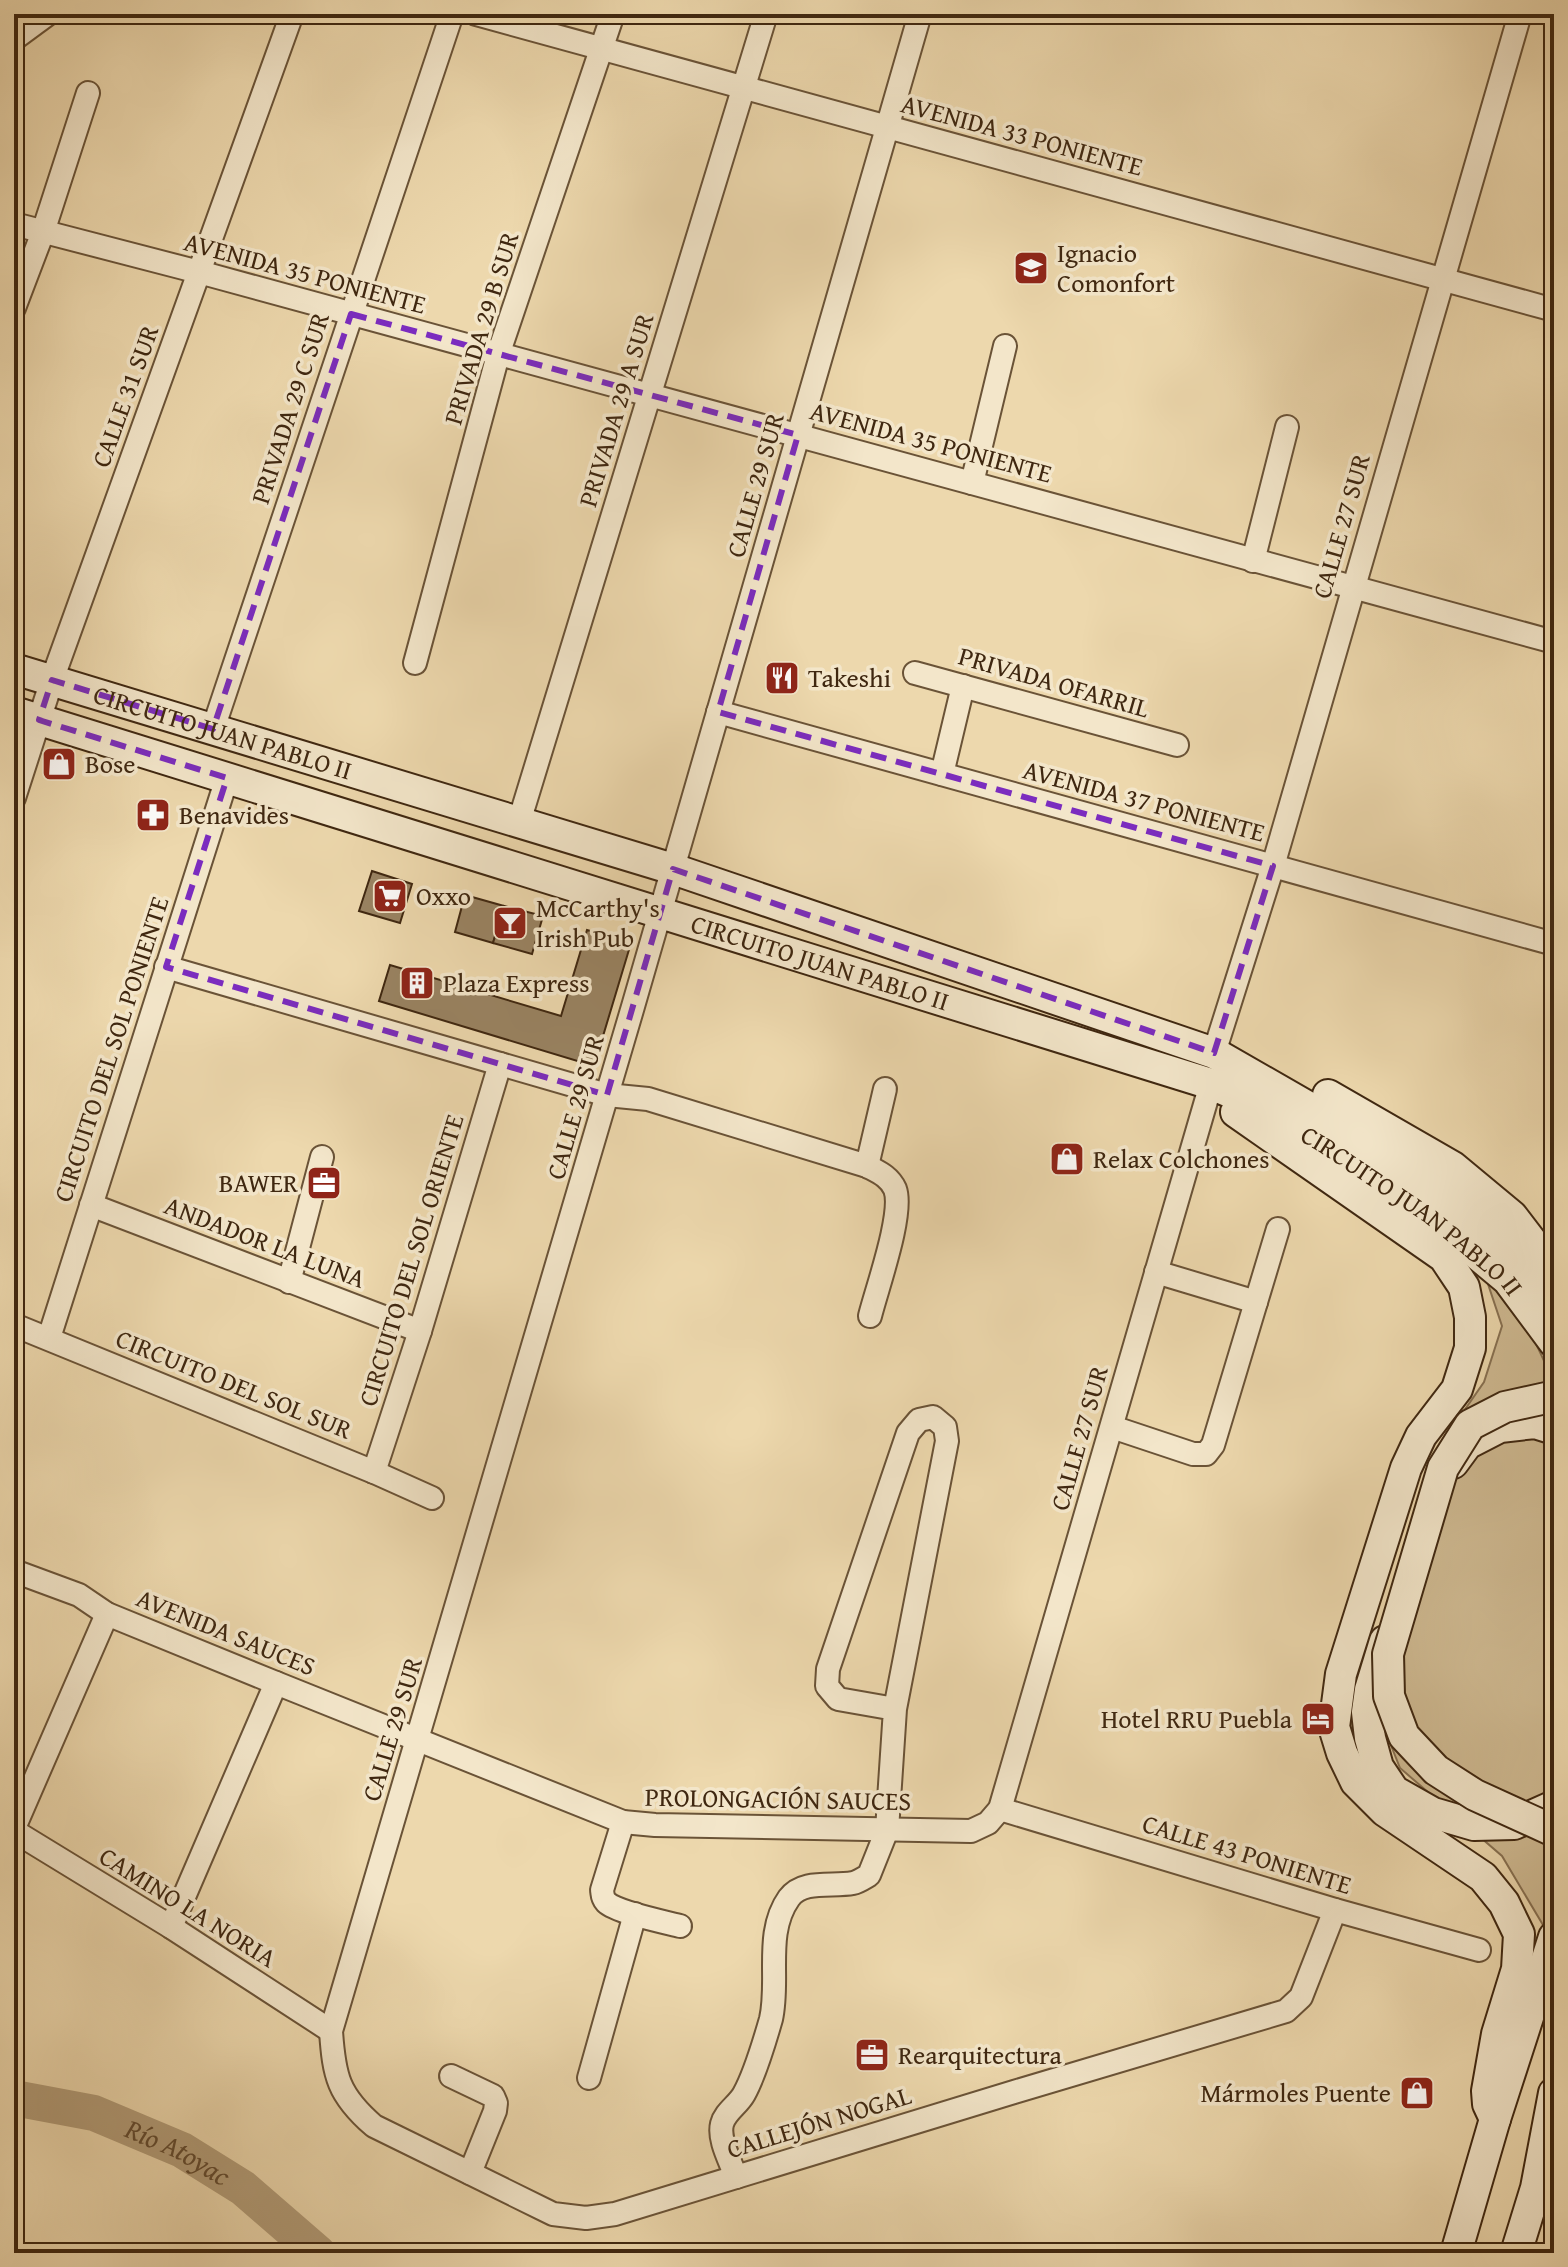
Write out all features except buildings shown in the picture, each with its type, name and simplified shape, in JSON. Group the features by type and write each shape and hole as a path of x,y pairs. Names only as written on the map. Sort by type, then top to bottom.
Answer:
{"main road":[{"name":"CIRCUITO JUAN PABLO II","path":"14,669 673,869 1214,1053 1329,1119 1445,1193 1514,1251 1554,1298"},
{"name":"CIRCUITO JUAN PABLO II","path":"27,716 1211,1084 1253,1102 1322,1143 1430,1215 1508,1280 1554,1342"},
{"path":"1214,1053 1237,1051 1257,1055 1453,1167 1512,1216 1549,1260"},
{"path":"1211,1084 1238,1115 1444,1257 1464,1287 1470,1317 1470,1348 1457,1389 1421,1436 1406,1468 1341,1674 1334,1719 1342,1753 1356,1782 1385,1811 1483,1877 1504,1903 1519,1934 1517,1969 1497,2034 1487,2091 1488,2104 1495,2119"},
{"path":"1554,1399 1505,1407 1470,1425 1443,1468 1388,1654 1389,1696 1404,1736 1436,1770 1475,1795 1554,1831"},
{"path":"1554,1429 1535,1423 1500,1427 1467,1444 1434,1487 1370,1690 1367,1712 1378,1767 1394,1791 1433,1813 1474,1825 1514,1824 1554,1806"},
{"path":"1456,2253 1495,2119 1554,1937"},
{"path":"1516,2253 1536,2188 1554,2093"}],"street":[{"path":"17,33 48,14"},
{"name":"CALLE 31 SUR","path":"14,798 27,716 52,680 292,14"},
{"name":"PRIVADA 29 C SUR","path":"213,729 452,14"},
{"name":"AVENIDA 33 PONIENTE","path":"476,14 1554,310"},
{"name":"PRIVADA 29 B SUR","path":"415,663 498,355 613,14"},
{"name":"PRIVADA 29 A SUR","path":"519,822 766,14"},
{"name":"CALLE 29 SUR","path":"331,2031 419,1740 920,14"},
{"name":"CALLE 27 SUR","path":"1214,1053 1273,866 1520,14"},
{"path":"14,308 43,232 88,93"},
{"name":"AVENIDA 35 PONIENTE","path":"14,224 650,394 1554,642"},
{"path":"972,483 1005,346"},
{"path":"1253,561 1287,427"},
{"name":"PRIVADA OFARRIL","path":"915,673 1177,745"},
{"path":"942,774 963,686"},
{"name":"AVENIDA 37 PONIENTE","path":"718,712 1554,944"},
{"name":"CIRCUITO DEL SOL PONIENTE","path":"49,1338 227,778"},
{"path":"166,967 607,1095 648,1099 867,1166 886,1176 895,1190 898,1210 870,1316"},
{"name":"CIRCUITO DEL SOL ORIENTE","path":"374,1472 500,1064"},
{"name":"CALLE 27 SUR","path":"1000,1809 1211,1084"},
{"path":"867,1166 885,1089"},
{"path":"289,1282 322,1157"},
{"name":"ANDADOR LA LUNA","path":"91,1205 420,1331"},
{"path":"1112,1427 1193,1454 1206,1454 1213,1445 1278,1229"},
{"path":"1156,1272 1256,1302"},
{"name":"CIRCUITO DEL SOL SUR","path":"14,1325 432,1498"},
{"path":"736,2177 721,2127 748,2086 770,2020 775,1939 781,1913 791,1895 808,1886 854,1883 869,1875 887,1830 895,1709 947,1441 945,1427 933,1417 919,1420 908,1433 828,1669 827,1686 838,1699 895,1709"},
{"name":"AVENIDA SAUCES","path":"14,1571 79,1595 107,1614 419,1740"},
{"path":"14,1830 107,1614"},
{"path":"171,1927 276,1683"},
{"name":"PROLONGACIÓN SAUCES","path":"419,1740 623,1822 971,1831 988,1823 1000,1809"},
{"name":"CALLE 43 PONIENTE","path":"1000,1809 1479,1950"},
{"path":"623,1822 602,1890 603,1899 610,1905 635,1914 680,1926"},
{"name":"CAMINO LA NORIA","path":"14,1830 331,2031"},
{"name":"CALLEJÓN NOGAL","path":"331,2031 333,2064 341,2090 355,2110 374,2126 472,2168 553,2214 586,2218 639,2208 1286,2011 1301,1997 1335,1910"},
{"path":"589,2078 635,1914"},
{"path":"451,2076 493,2096 496,2103 472,2168"}],"highlighted area":[{"path":"351,314 798,435 718,712 1273,866 1214,1053 673,869 607,1095 166,967 227,778 39,720 52,680 213,729"}],"shaded area":[{"path":"1484,1272 1514,1297 1554,1382 1554,1934 1546,1930 1502,1856 1400,1768 1367,1685 1443,1441 1484,1382 1502,1326"}],"waterway":[{"name":"Río Atoyac","path":"14,2098 94,2113 182,2150 243,2188 318,2253"}],"place":[{"name":"Ignacio Comonfort","path":"1031,268"},
{"name":"Takeshi","path":"782,678"},
{"name":"Bose","path":"59,764"},
{"name":"Benavides","path":"153,815"},
{"name":"Oxxo","path":"390,896"},
{"name":"McCarthy's Irish Pub","path":"510,923"},
{"name":"Plaza Express","path":"417,983"},
{"name":"Relax Colchones","path":"1067,1159"},
{"name":"BAWER","path":"324,1183"},
{"name":"Hotel RRU Puebla","path":"1318,1719"},
{"name":"Rearquitectura","path":"872,2055"},
{"name":"Mármoles Puente","path":"1417,2093"}]}
